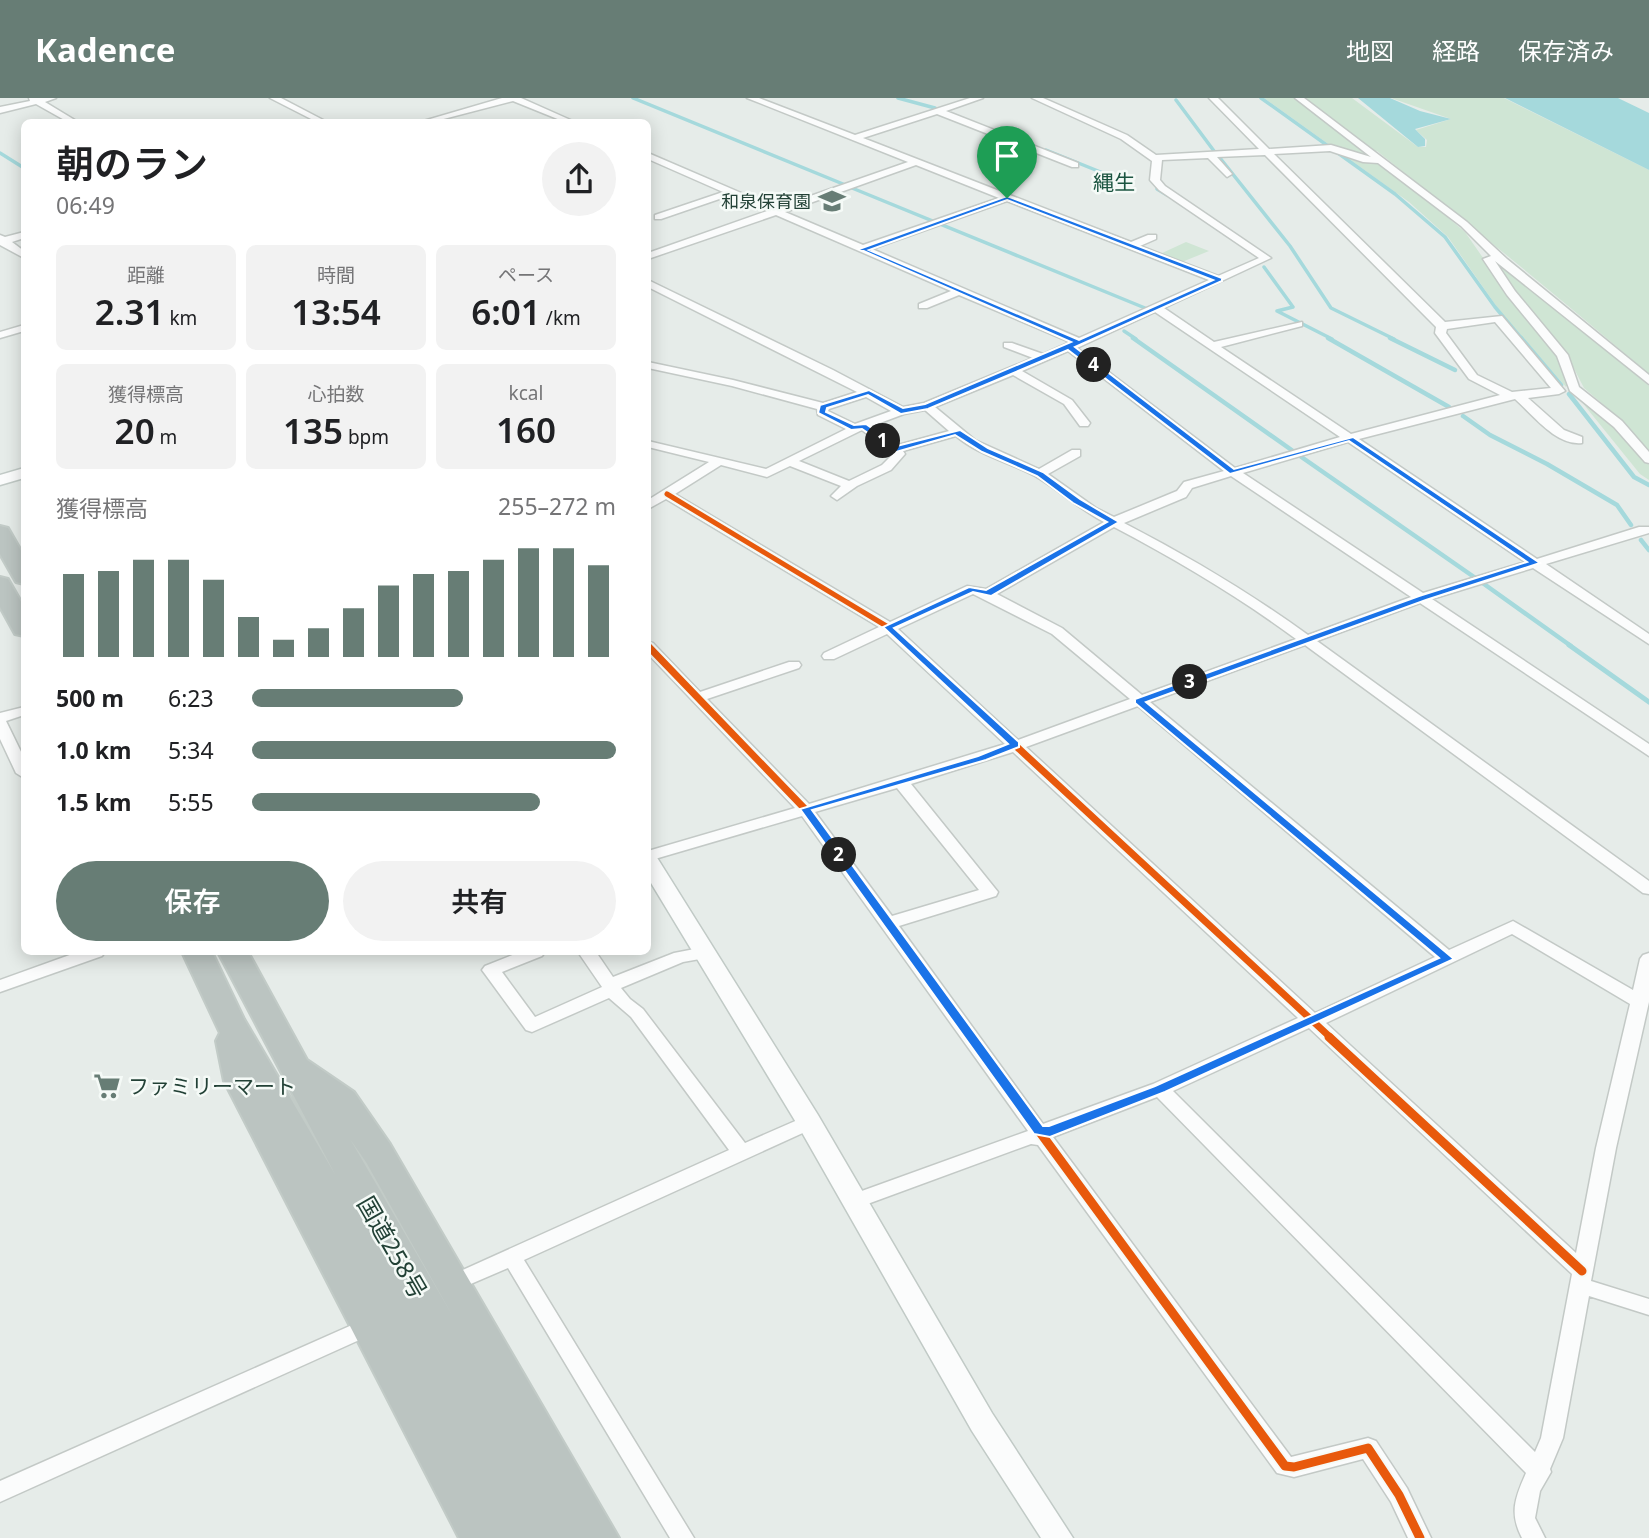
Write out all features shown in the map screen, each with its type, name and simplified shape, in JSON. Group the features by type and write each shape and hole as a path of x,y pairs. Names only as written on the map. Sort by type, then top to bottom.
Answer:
{"highway":[{"path":"0,533 21,572"},
{"path":"0,584 21,623"},
{"name":"国道258号","path":"198,955 228,1019 330,1196 518,1538"},
{"name":"国道258号","path":"235,955 357,1183 560,1538"},
{"path":"228,1019 240,1081 480,1538"},
{"path":"293,1064 342,1101 378,1153 599,1538"}],"street":[{"path":"0,110 51,98"},
{"path":"274,98 317,119"},
{"path":"435,119 513,98 563,119"},
{"path":"751,98 1219,280"},
{"path":"855,138 979,98"},
{"path":"1035,98 1124,137 1156,158 1212,157 1328,148 1366,160 1381,160"},
{"path":"1213,98 1442,326"},
{"path":"1299,98 1464,224 1499,257 1649,381"},
{"path":"34,100 69,119"},
{"path":"937,111 1075,165"},
{"path":"651,157 958,291 1073,345 1233,472 1649,751"},
{"path":"1212,157 1227,174"},
{"path":"651,445 767,473 858,427 901,411 928,407 1266,258 1265,254 1162,188 1155,180 1156,158"},
{"path":"651,255 916,162"},
{"path":"657,217 731,192"},
{"path":"863,249 1007,198"},
{"path":"1095,231 1114,224"},
{"path":"1,240 21,236"},
{"path":"1131,246 1152,237"},
{"path":"1,240 21,253"},
{"path":"1499,257 1488,259 1511,293 1562,355 1574,389 1618,424 1649,459"},
{"path":"651,284 869,392 901,411"},
{"path":"923,306 958,291"},
{"path":"1156,308 1649,640"},
{"path":"1442,326 1498,318 1559,391"},
{"path":"1212,346 1298,324"},
{"path":"1442,326 1440,333 1473,377 1514,396 1560,433 1578,440"},
{"path":"0,335 21,329"},
{"path":"1008,345 1043,358"},
{"path":"651,366 733,383 823,407 869,392"},
{"path":"1013,370 1068,402 1084,423"},
{"path":"987,594 1114,522 1182,494 1188,485 1350,438 1514,396 1574,389"},
{"path":"823,407 822,413 858,427 896,449 899,454 890,467 847,484 836,496"},
{"path":"928,407 957,432 985,450 1040,474 1076,501 1223,584 1309,640 1649,889"},
{"path":"896,449 957,432"},
{"path":"1040,474 1076,453"},
{"path":"651,503 721,460"},
{"path":"790,462 847,484"},
{"path":"0,480 21,474"},
{"path":"667,494 888,627 1313,1020 1581,1278 1649,1307"},
{"path":"651,857 982,758 1422,598 1644,530"},
{"path":"829,656 972,589 987,594 1057,631 1448,959"},
{"path":"651,649 805,809 1285,1466 1294,1467 1368,1448 1399,1495 1420,1538"},
{"path":"697,698 794,665"},
{"path":"21,712 0,721 21,766"},
{"path":"889,923 990,892 901,781"},
{"path":"651,863 809,1122 982,1422 1058,1538"},
{"path":"855,1200 1160,1089 1513,927 1640,1002"},
{"path":"528,955 491,970 532,1026 680,957 705,953"},
{"path":"0,986 88,955"},
{"path":"588,955 631,1011 637,1013 741,1152"},
{"path":"1534,1538 1524,1519 1529,1492 1540,1472 1552,1438 1581,1278 1649,959"},
{"path":"1160,1089 1540,1472"},
{"path":"452,1284 809,1122"},
{"path":"512,1257 683,1538"},
{"path":"0,1492 370,1326"}],"green space":[{"path":"1264,98 1352,98 1418,147 1426,147 1427,140 1416,130 1451,119 1391,98 1504,98 1649,170 1649,374 1377,151 1370,152 1465,232 1520,311 1551,347 1570,381 1566,387 1504,317 1448,237 1409,202"},
{"path":"1186,242 1209,251 1182,262 1160,254"},
{"path":"1498,259 1649,386 1649,451 1626,424 1584,388 1566,353 1521,302 1491,260"},
{"path":"1581,401 1613,422 1649,465 1649,480 1640,474"}],"water":[{"path":"1358,98 1390,98 1420,111 1451,119 1415,129 1425,139 1425,146 1418,147"},
{"path":"1505,98 1618,98 1649,113 1649,170"}],"waterway":[{"path":"633,98 843,184"},
{"path":"898,98 935,108"},
{"path":"1261,98 1395,194 1445,237 1495,307 1522,339"},
{"path":"1176,100 1217,155"},
{"path":"1046,150 1108,175"},
{"path":"0,153 21,166"},
{"path":"1220,158 1290,246 1331,308 1394,339"},
{"path":"852,188 1145,308"},
{"path":"1157,189 1167,195"},
{"path":"1264,267 1293,307 1277,311 1332,339"},
{"path":"1124,331 1136,339"},
{"path":"1133,338 1293,451"},
{"path":"1328,338 1449,407"},
{"path":"1390,338 1455,370"},
{"path":"1521,338 1561,385"},
{"path":"1569,394 1634,477 1649,485"},
{"path":"1463,416 1490,435 1547,464 1617,505 1631,525"},
{"path":"1300,456 1474,577"},
{"path":"1641,540 1649,550"},
{"path":"1484,584 1571,646"},
{"path":"1569,645 1649,702"}],"cycle path":[{"path":"667,494 888,627 1582,1271"},
{"path":"651,649 805,809 1285,1466 1294,1467 1368,1448 1399,1495 1420,1538"}],"place":[{"name":"和泉保育園","path":"832,201"},
{"name":"ファミリーマート","path":"107,1086"}],"district":[{"name":"縄生","path":"1114,182"}],"route":[{"path":"1007,198 863,249 1078,342 1069,347 1233,472 1350,438 1535,563 1422,598 1139,701 1448,959 1160,1089 1050,1131 1039,1131 805,809 982,758 1015,745 888,627 972,589 987,594 1114,522 1076,501 1040,474 971,443 957,432 896,449 863,425 854,428 822,413 823,407 869,392 901,411 928,407 1069,347 1219,280 1007,198"}]}
